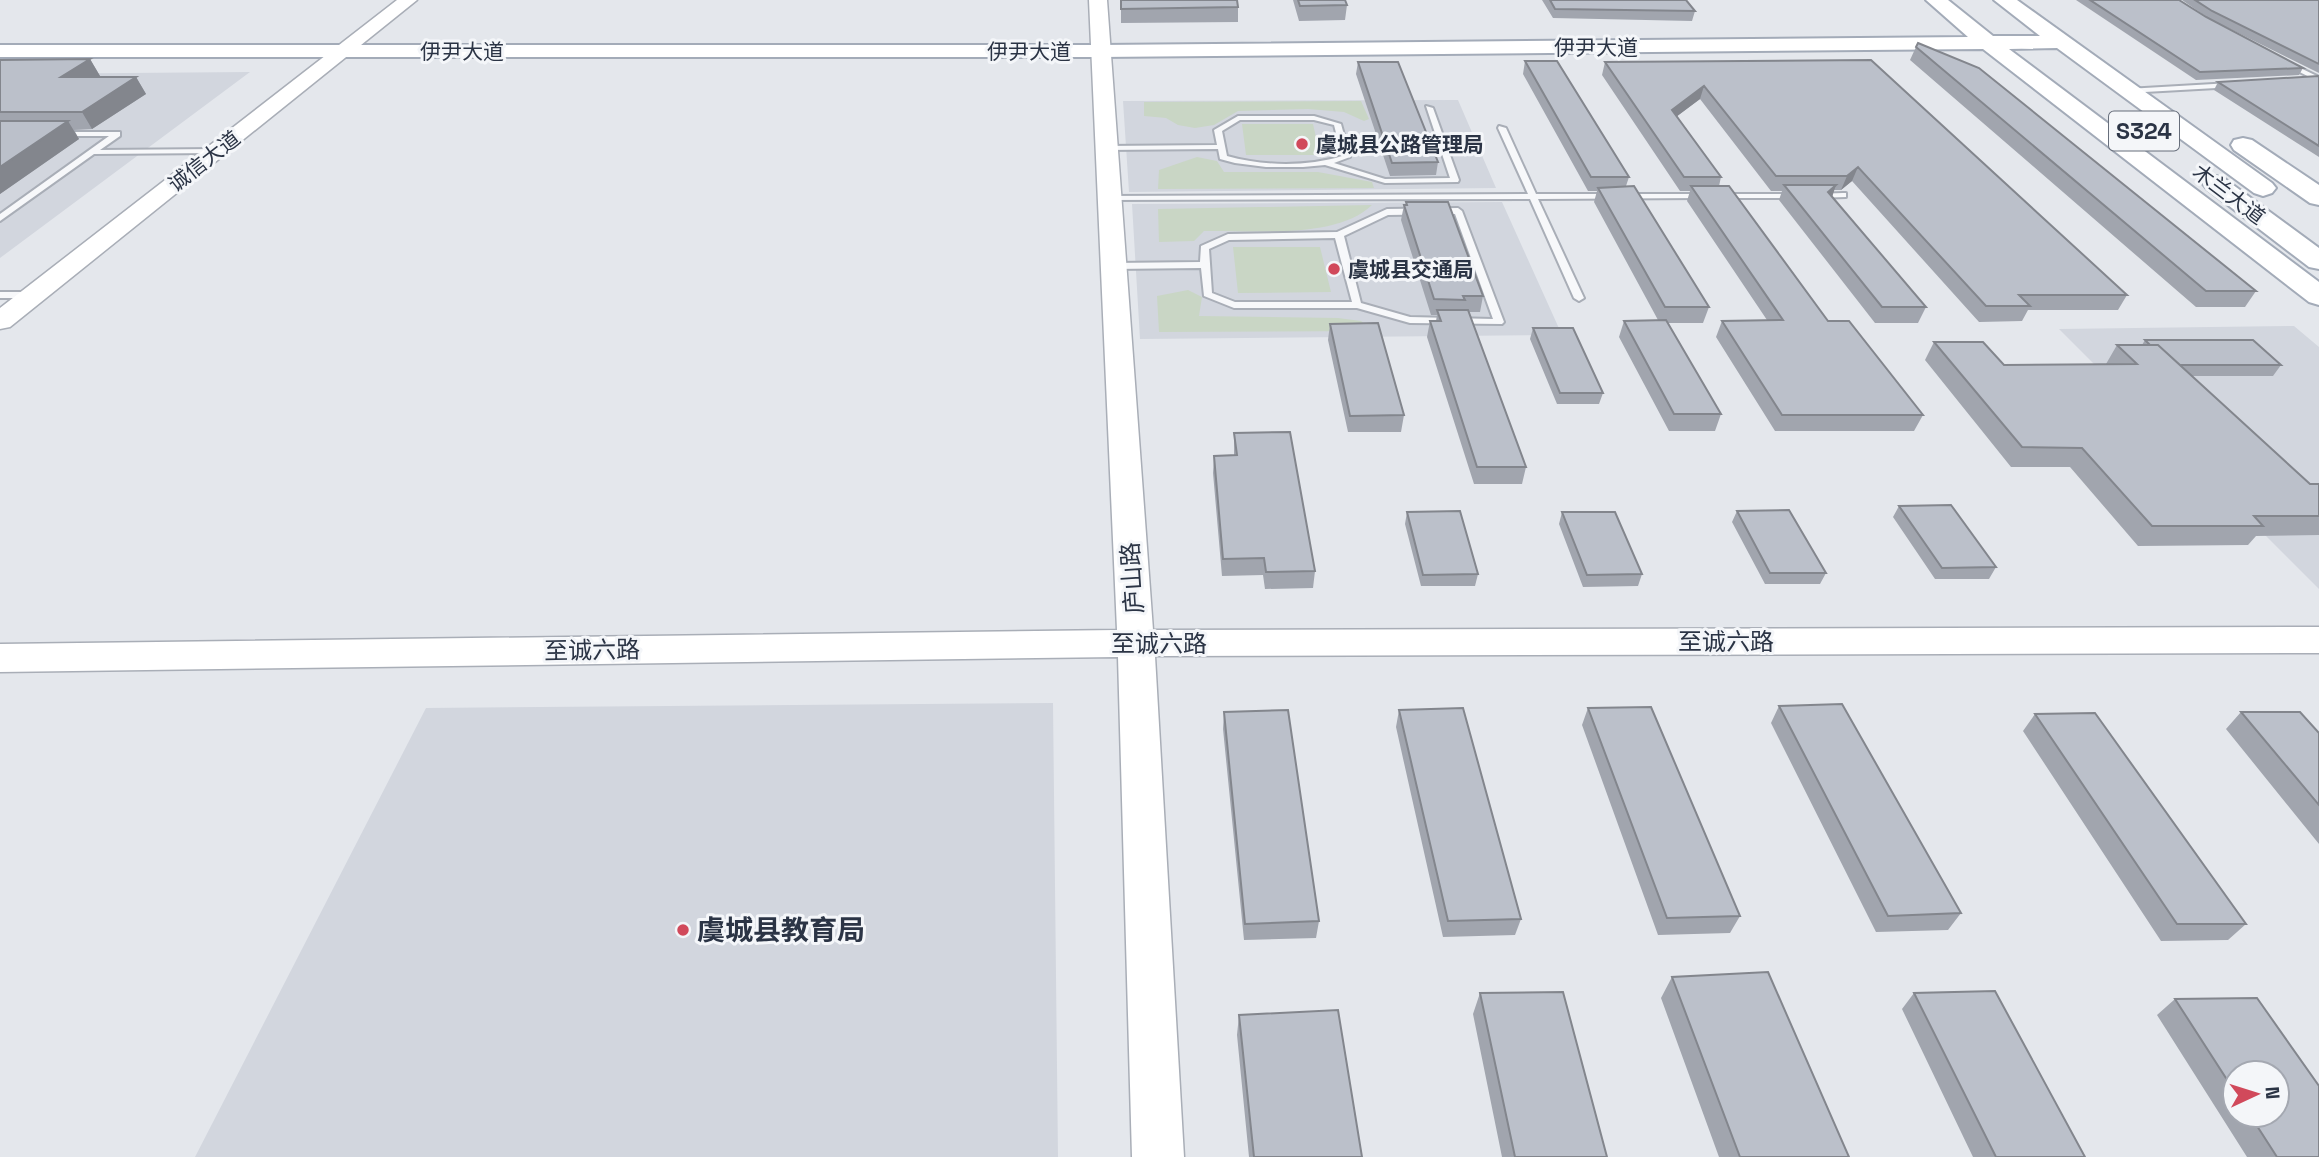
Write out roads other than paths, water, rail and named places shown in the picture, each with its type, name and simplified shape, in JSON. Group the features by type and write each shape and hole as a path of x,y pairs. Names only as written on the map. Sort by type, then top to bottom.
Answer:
{"main road":[{"path":"1936,0 1987,43 2319,296"},
{"name":"木兰大道","path":"1970,0 2026,43 2117,103 2285,204"},
{"name":"木兰大道","path":"2004,0 2059,42 2117,103"},
{"path":"2032,0 2319,197"},
{"name":"伊尹大道","path":"0,51 1099,51 2059,42"},
{"name":"木兰大道","path":"2200,172 2319,261"}],"street":[{"name":"诚信大道","path":"0,321 408,0"},
{"name":"庐山路","path":"1097,0 1136,643 1158,1157"},
{"name":"至诚六路","path":"0,658 1136,643 2319,640"}],"lane":[{"path":"2279,59 2318,79"},
{"path":"2303,79 2318,79"},
{"path":"2117,103 2160,89 2235,84"},
{"path":"1329,164 1346,157 1337,124 1314,118 1238,118 1218,130 1223,157 1237,163 1329,164 1385,181 1455,180 1429,108"},
{"path":"1502,128 1579,298"},
{"path":"0,218 117,134 52,134"},
{"path":"1105,148 1221,147"},
{"path":"92,152 217,151"},
{"path":"1108,198 1843,195"},
{"path":"1458,211 1499,322 1410,320 1357,305 1234,305 1207,294 1204,248 1228,237 1339,235 1387,212 1458,211"},
{"path":"1339,235 1357,305"},
{"path":"1112,266 1205,265"},
{"path":"0,295 33,295"}],"place":[{"name":"虞城县公路管理局","path":"1302,144"},
{"name":"虞城县交通局","path":"1334,269"},
{"name":"虞城县教育局","path":"683,930"}]}
